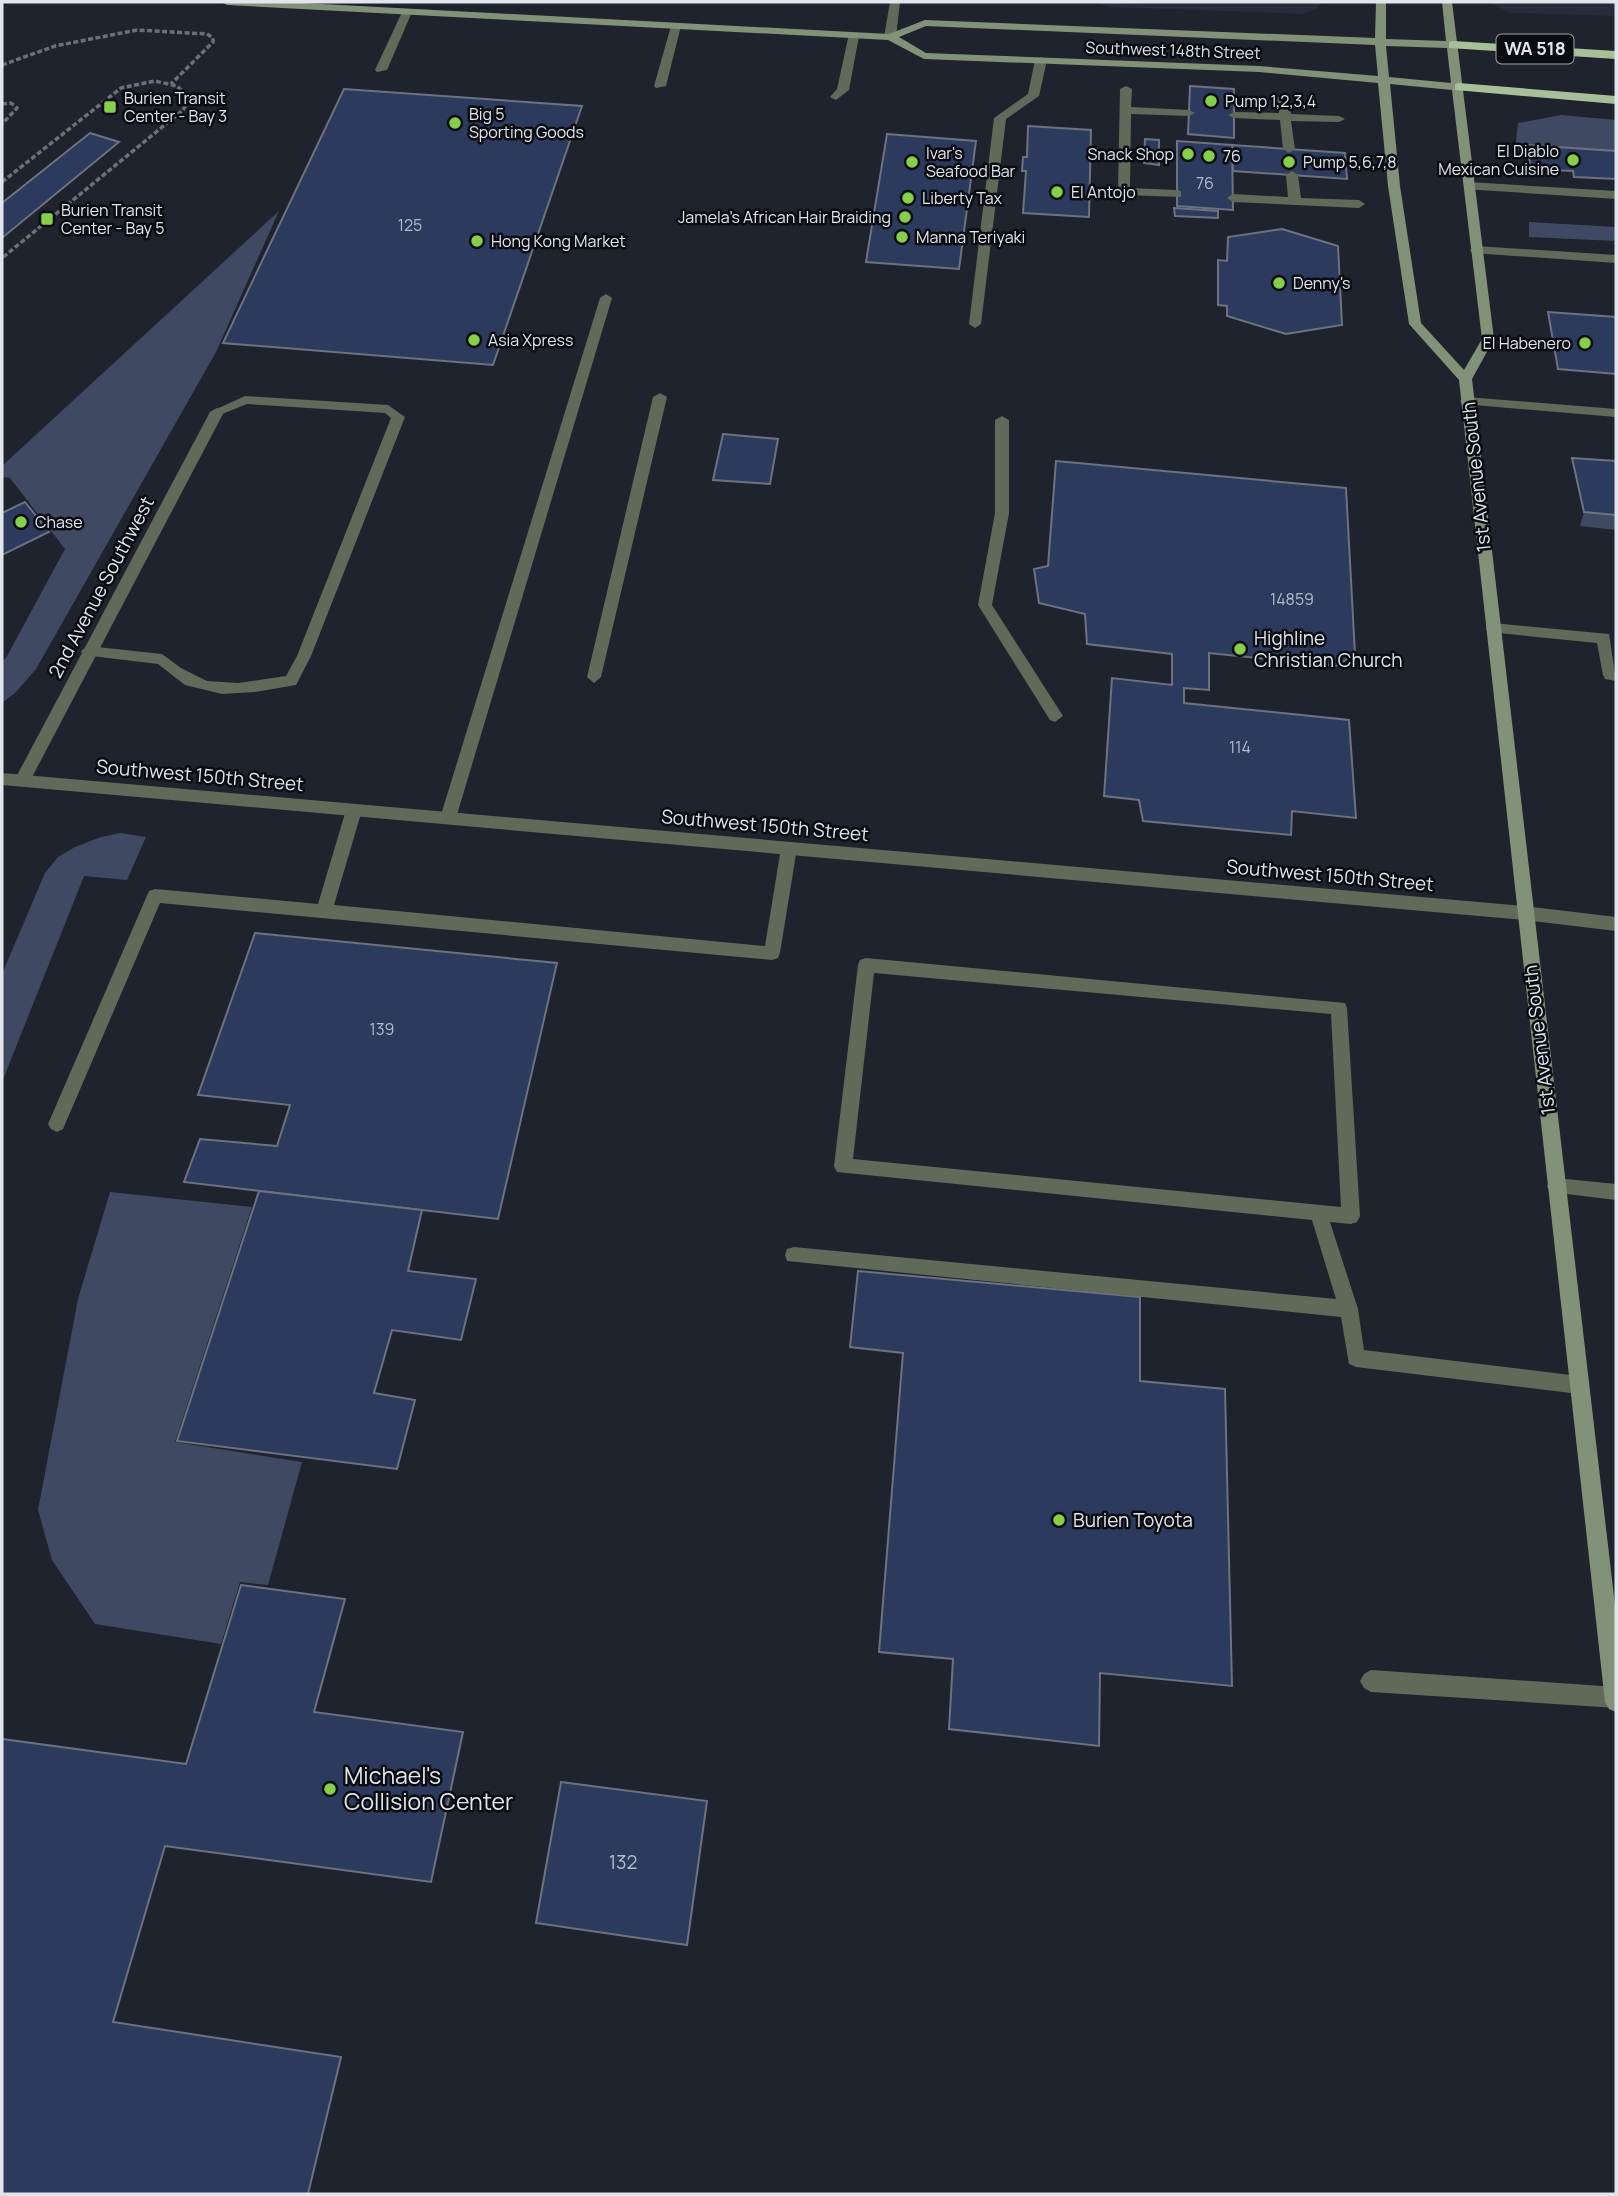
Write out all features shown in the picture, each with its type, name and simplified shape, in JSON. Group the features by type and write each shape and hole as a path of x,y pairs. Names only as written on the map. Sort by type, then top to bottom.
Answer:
{"highway":[{"name":"WA 518","path":"1453,45 1616,55"},
{"name":"WA 518","path":"1459,87 1616,100"}],"main road":[{"name":"Southwest 148th Street","path":"227,2 327,4 407,12 853,36 890,37 925,23 1453,45"},
{"name":"1st Avenue South","path":"1381,2 1380,42 1394,186 1415,324 1465,379"},
{"name":"1st Avenue South","path":"1447,2 1488,339 1465,379 1467,401 1616,1700"},
{"name":"Southwest 148th Street","path":"890,37 924,56 1259,69 1459,87"}],"street":[{"path":"890,37 895,2"},
{"path":"382,69 407,12"},
{"path":"660,86 676,26"},
{"path":"836,97 843,90 853,36"},
{"path":"975,324 1000,118 1033,96 1041,60"},
{"path":"1126,89 1124,191 1177,194"},
{"path":"1283,98 1289,149"},
{"path":"1126,110 1189,113"},
{"path":"1234,115 1339,119"},
{"path":"1292,175 1295,202"},
{"path":"1468,186 1616,195"},
{"path":"1233,198 1359,204"},
{"path":"1476,250 1616,259"},
{"path":"448,818 606,298"},
{"path":"594,677 660,397"},
{"name":"2nd Avenue Southwest","path":"22,781 88,651 217,412 245,400 254,400 388,410 398,417 304,656 291,681 247,688 209,689 174,672 162,659 88,651"},
{"path":"1467,401 1616,413"},
{"path":"1002,420 1000,529 985,606 1055,716"},
{"path":"1493,628 1604,638 1610,675 1616,676"},
{"name":"Southwest 150th Street","path":"2,779 1524,913 1616,924"},
{"path":"324,911 354,810"},
{"path":"57,1124 155,896 772,953 789,848"},
{"path":"866,965 1339,1007 1351,1216 1318,1212 843,1166 866,965"},
{"path":"1556,1186 1616,1192"},
{"path":"1318,1212 1349,1309 1356,1358 1579,1385"},
{"path":"794,1255 1349,1309"},
{"path":"1371,1681 1616,1700"}],"path":[{"path":"2,65 55,46 136,30 207,34 213,38 213,42 171,83"},
{"path":"2,182 116,91 139,82 171,83 186,95 187,103 183,110 2,258"},
{"path":"2,104 11,103 17,108 2,124"}],"shaded area":[{"path":"1090,2 1322,2 1317,9 1304,14 1111,7"},
{"path":"1487,2 1616,2 1616,16 1511,13"},
{"path":"1561,115 1616,120 1616,151 1527,145 1528,151 1515,150 1518,123"},
{"path":"279,211 216,352 36,669 16,692 2,703 2,661 65,549 10,478 2,477 2,466"},
{"path":"1529,222 1616,227 1616,241 1529,237"},
{"path":"1584,512 1616,515 1616,530 1580,526"},
{"path":"120,833 146,837 127,880 84,876 2,1082 2,974 45,873 58,857 75,847"},
{"path":"110,1192 252,1207 175,1442 302,1462 268,1585 240,1582 221,1644 95,1624 52,1560 38,1510 78,1299"}],"building":[{"name":"Pump 1,2,3,4","path":"1190,86 1234,89 1234,138 1188,134"},
{"path":"344,89 582,106 493,365 223,343"},
{"name":"El Antojo","path":"1028,126 1091,130 1089,217 1023,213 1026,171 1022,171 1023,157 1027,157"},
{"path":"90,133 119,142 2,238 2,203"},
{"path":"887,134 976,141 959,269 866,262"},
{"path":"1145,139 1159,140 1159,165 1144,163"},
{"path":"1177,141 1232,145 1233,210 1177,206"},
{"name":"Pump 5,6,7,8","path":"1232,145 1345,153 1347,179 1233,171"},
{"name":"El Diablo Mexican Cuisine","path":"1527,145 1616,151 1616,179 1574,177 1573,171 1531,169"},
{"path":"1174,208 1218,211 1218,218 1175,216"},
{"name":"Denny's","path":"1282,229 1338,246 1342,325 1286,334 1227,316 1227,306 1218,305 1218,260 1227,261 1228,237"},
{"name":"El Habenero","path":"1548,312 1616,317 1616,374 1558,369"},
{"path":"723,434 778,439 770,484 713,480"},
{"path":"1572,458 1616,461 1616,515 1584,512"},
{"name":"Highline Christian Church","path":"1056,461 1346,488 1355,654 1336,666 1209,653 1209,690 1184,688 1184,703 1349,720 1356,818 1292,811 1291,835 1143,821 1139,800 1104,796 1112,678 1172,685 1172,654 1087,644 1085,614 1039,603 1034,569 1048,566"},
{"name":"Chase","path":"25,502 49,532 2,555 2,513"},
{"path":"255,933 557,963 498,1219 184,1182 200,1139 277,1146 290,1105 198,1095"},
{"path":"259,1191 422,1210 408,1271 476,1279 461,1340 392,1330 374,1393 415,1400 397,1469 177,1441"},
{"name":"Burien Toyota","path":"858,1271 1140,1297 1140,1381 1225,1389 1232,1686 1100,1673 1099,1746 949,1729 953,1659 879,1652 903,1353 850,1347"},
{"path":"241,1585 345,1599 314,1712 463,1732 431,1882 165,1846 113,2022 341,2057 308,2194 2,2194 2,1739 186,1764"},
{"path":"561,1782 707,1801 687,1945 536,1923"}],"place":[{"name":"Pump 1,2,3,4","path":"1211,101"},
{"name":"Burien Transit Center - Bay 3","path":"110,107"},
{"name":"Big 5 Sporting Goods","path":"455,123"},
{"name":"Snack Shop","path":"1188,154"},
{"name":"76","path":"1209,156"},
{"name":"El Diablo Mexican Cuisine","path":"1573,160"},
{"name":"Ivar's Seafood Bar","path":"912,162"},
{"name":"Pump 5,6,7,8","path":"1289,162"},
{"name":"El Antojo","path":"1057,192"},
{"name":"Liberty Tax","path":"908,198"},
{"name":"Jamela's African Hair Braiding","path":"905,217"},
{"name":"Burien Transit Center - Bay 5","path":"47,219"},
{"name":"Manna Teriyaki","path":"902,237"},
{"name":"Hong Kong Market","path":"477,241"},
{"name":"Denny's","path":"1279,283"},
{"name":"Asia Xpress","path":"474,340"},
{"name":"El Habenero","path":"1585,343"},
{"name":"Chase","path":"21,522"},
{"name":"Highline Christian Church","path":"1240,649"},
{"name":"Burien Toyota","path":"1059,1520"},
{"name":"Michael's Collision Center","path":"330,1789"}]}
